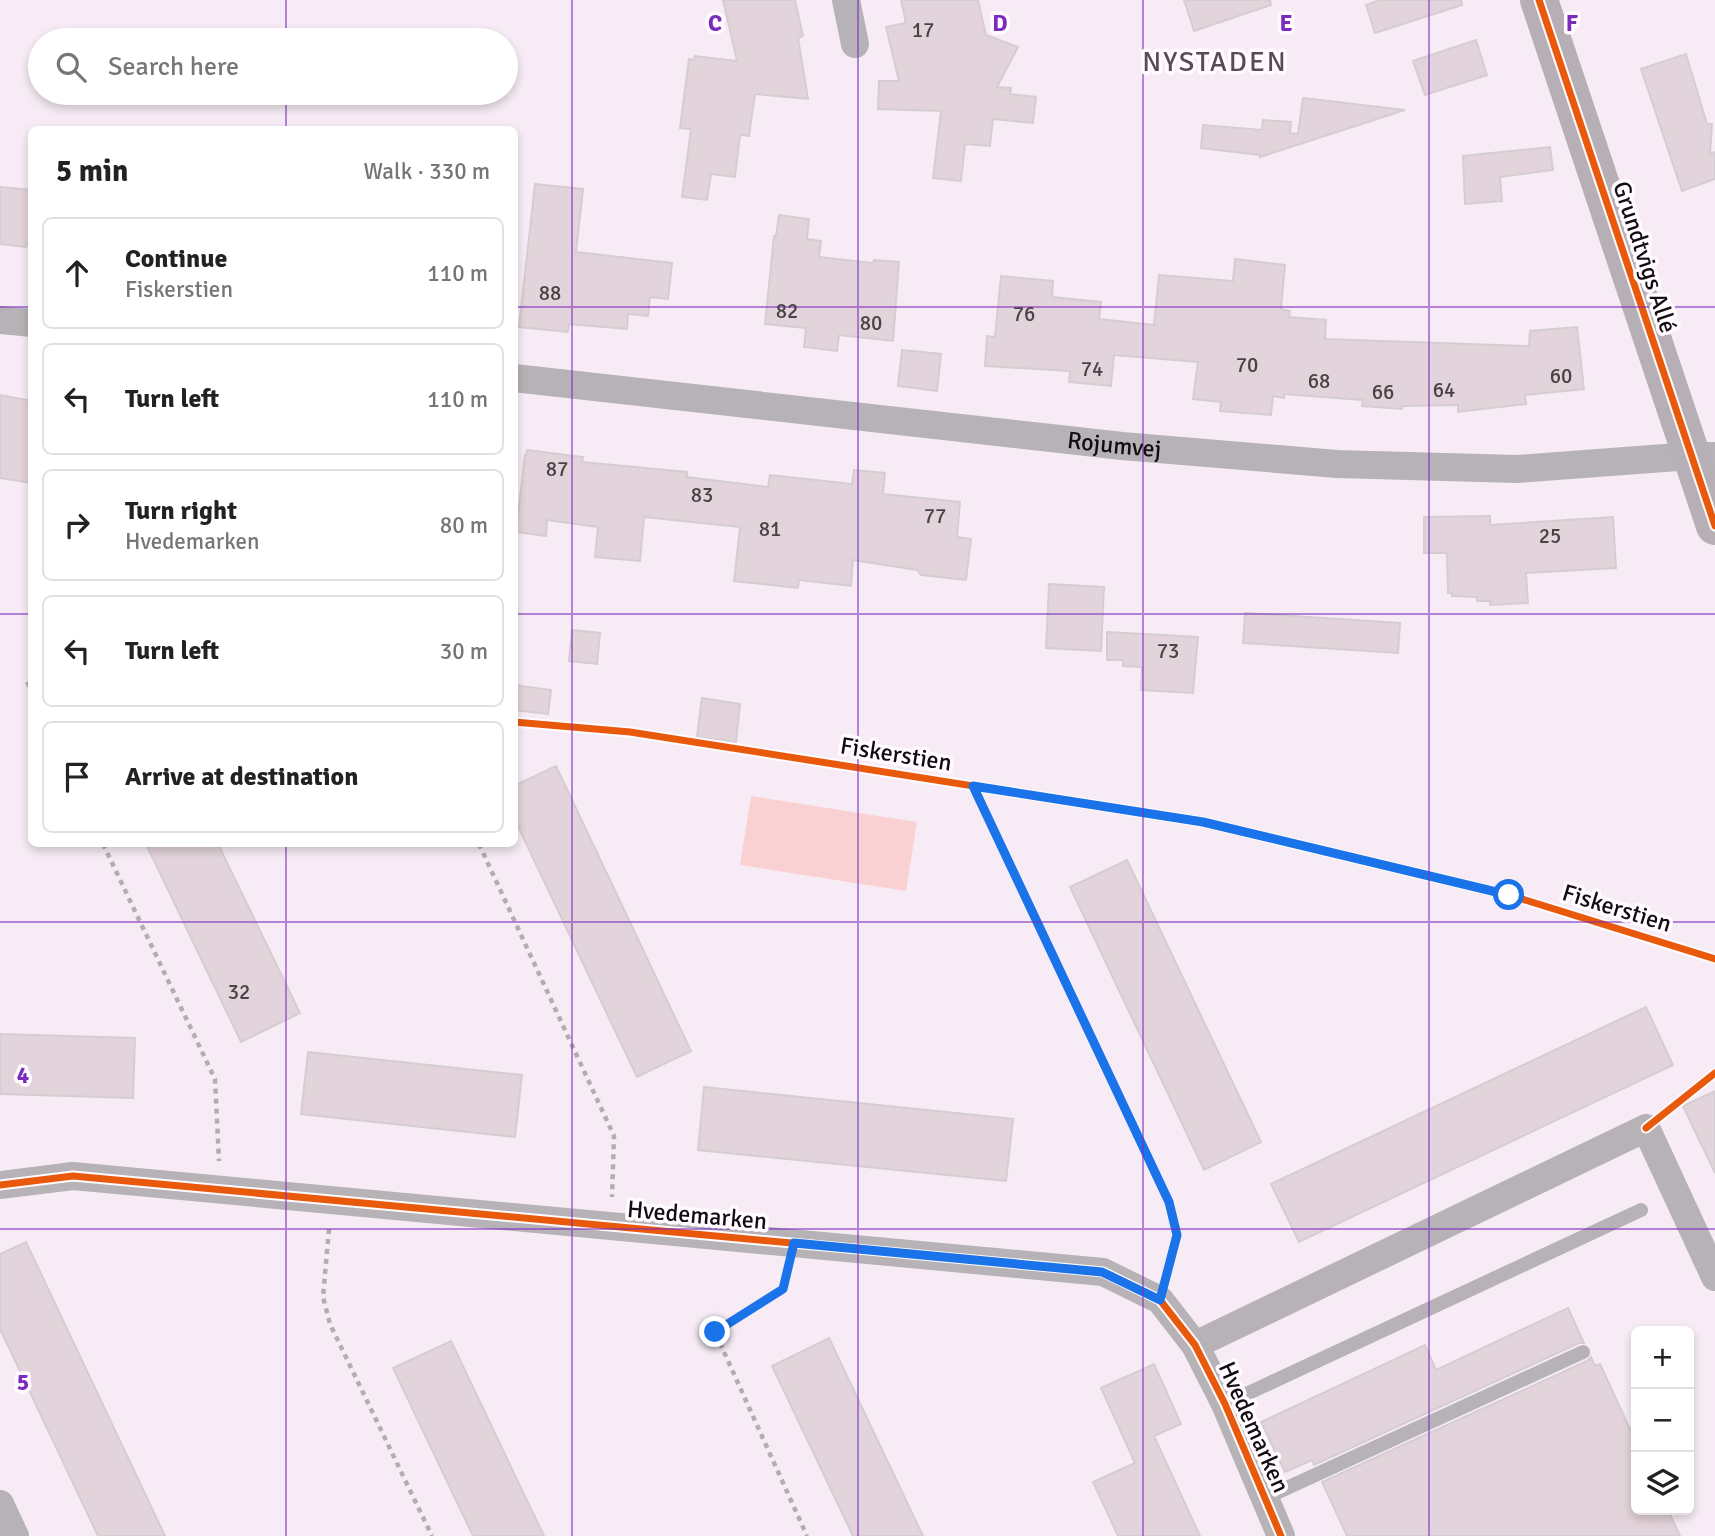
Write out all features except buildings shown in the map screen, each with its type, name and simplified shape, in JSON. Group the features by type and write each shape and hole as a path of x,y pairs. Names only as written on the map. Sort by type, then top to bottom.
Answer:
{"street":[{"path":"846,0 855,44"},
{"name":"Grundtvigs Allé","path":"1539,0 1703,456 1715,526"},
{"path":"0,320 28,323"},
{"name":"Rojumvej","path":"518,377 1122,446 1337,464 1517,469 1703,456"},
{"name":"Hvedemarken","path":"1195,1345 1646,1128 1715,1277"},
{"name":"Hvedemarken","path":"0,1185 73,1176 1102,1272 1160,1300 1195,1345 1225,1404 1281,1536"},
{"path":"0,1504 15,1536"}],"lane":[{"path":"1225,1404 1641,1210"},
{"path":"1265,1499 1583,1352"}],"path":[{"path":"14,681 28,682"},
{"path":"973,786 1169,1202 1177,1235 1160,1300"},
{"path":"104,847 215,1079 221,1189"},
{"path":"480,847 614,1136 611,1226"},
{"path":"332,1200 323,1297 330,1324 432,1536"},
{"path":"794,1243 783,1289 715,1332 807,1536"}],"shaded area":[{"path":"751,796 917,822 906,891 740,865"}],"cycle path":[{"path":"1539,0 1715,526"},
{"name":"Fiskerstien","path":"518,722 630,732 1203,822 1509,895 1715,959"},
{"path":"1646,1128 1715,1073"},
{"path":"0,1185 73,1176 1103,1272 1160,1300 1195,1345 1225,1404 1281,1536"}],"district":[{"name":"NYSTADEN","path":"1215,62"}],"route":[{"path":"715,1332 783,1289 794,1243 1102,1272 1160,1300 1177,1235 1169,1202 973,786 1203,822 1509,895"}]}
